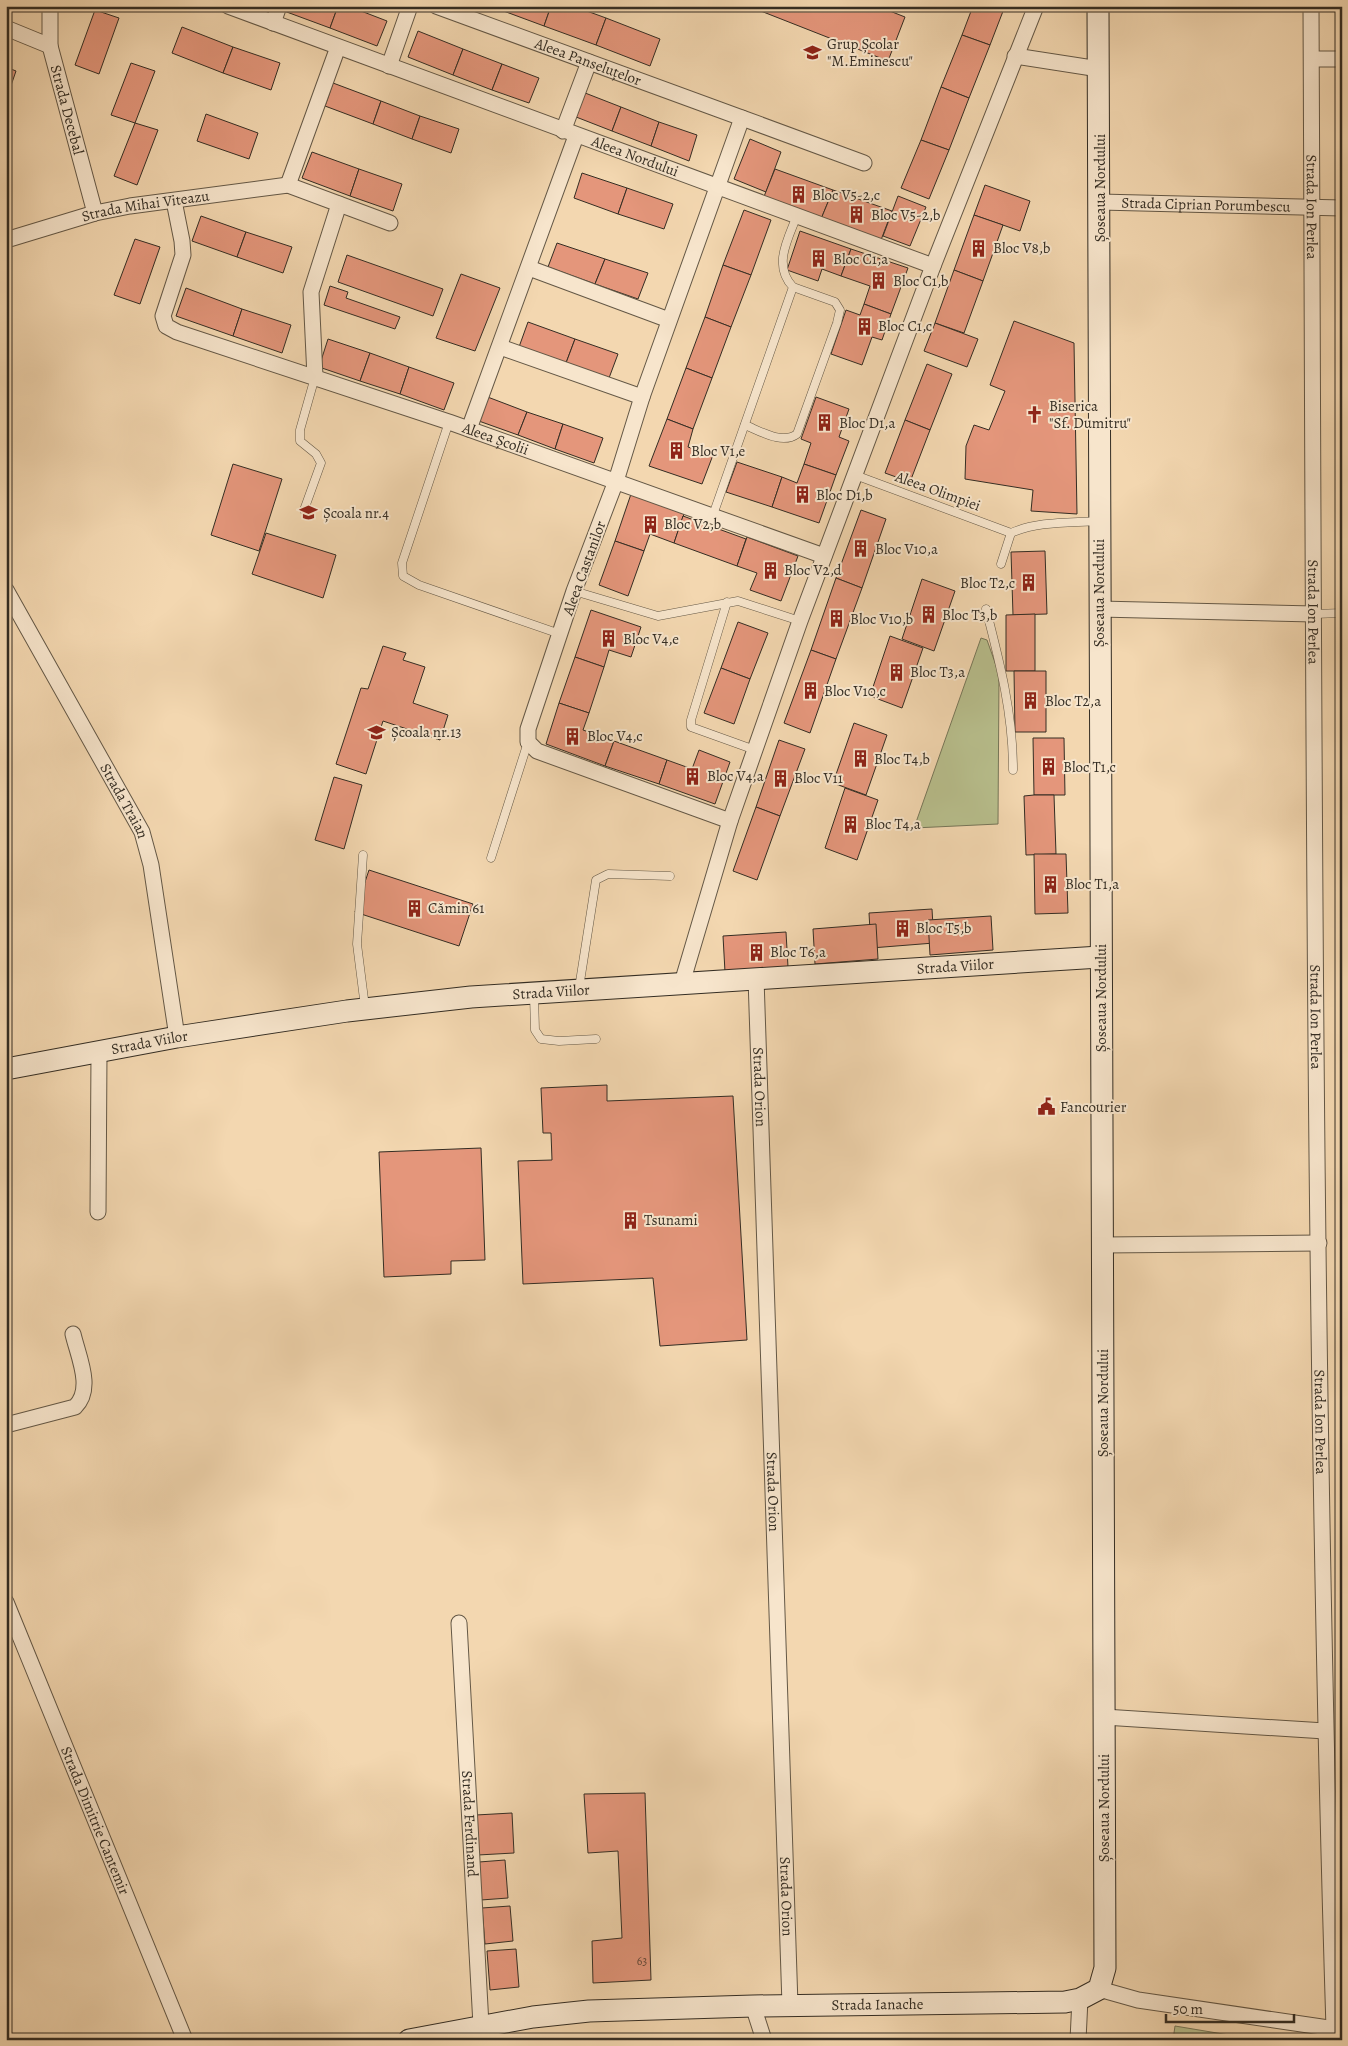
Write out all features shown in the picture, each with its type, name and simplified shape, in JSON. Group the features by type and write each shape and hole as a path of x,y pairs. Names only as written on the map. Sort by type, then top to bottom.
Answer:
{"street":[{"name":"Strada Decebal","path":"50,6 50,46 95,213"},
{"name":"Aleea Nordului","path":"228,6 796,218 933,266"},
{"path":"273,23 279,6"},
{"path":"389,66 410,6"},
{"name":"Aleea Panseluțelor","path":"436,6 864,163"},
{"path":"682,982 730,821 800,621 933,266 1036,6"},
{"name":"Șoseaua Nordului","path":"1098,6 1105,1968 1099,1989"},
{"name":"Strada Ion Perlea","path":"1311,6 1319,1243 1325,1731 1338,2029"},
{"path":"6,28 50,46"},
{"path":"338,47 288,185 390,223"},
{"path":"1015,56 1099,69"},
{"path":"1312,59 1342,59"},
{"path":"469,430 529,268 570,134 589,62"},
{"path":"717,188 742,118"},
{"name":"Strada Mihai Viteazu","path":"6,240 95,213 288,185"},
{"name":"Aleea Castanilor","path":"528,742 528,729 574,591 616,480 642,397 717,188"},
{"name":"Aleea Școlii","path":"174,201 183,255 163,316 166,326 177,332 449,422 616,480 824,556"},
{"name":"Strada Ciprian Porumbescu","path":"1100,202 1342,208"},
{"path":"315,377 311,292 339,204"},
{"path":"529,268 669,320"},
{"path":"500,347 642,397"},
{"name":"Strada Traian","path":"6,590 142,832 151,865 177,1037"},
{"path":"1099,609 1314,614"},
{"path":"528,742 537,751 730,821"},
{"name":"Strada Viilor","path":"6,1069 100,1053 177,1037 365,1009 471,997 682,982 1100,957"},
{"name":"Strada Orion","path":"756,978 790,2005"},
{"path":"98,1212 100,1053"},
{"path":"1103,1244 1319,1243"},
{"path":"6,1425 75,1407 82,1400 86,1387 72,1334"},
{"name":"Strada Dimitrie Cantemir","path":"6,1602 185,2040"},
{"name":"Strada Ferdinand","path":"459,1623 481,2025"},
{"path":"1104,1717 1325,1731"},
{"path":"1099,1989 1138,2000 1338,2029"},
{"name":"Strada Ianache","path":"408,2040 481,2025 589,2011 790,2005 1065,2002 1080,1999 1099,1989"},
{"path":"1078,2040 1080,1999"},
{"path":"753,2006 764,2040"}],"lane":[{"path":"745,425 784,439 791,438 797,434 837,323 840,310 835,302 793,287 784,278 782,267 786,245 796,218"},
{"path":"713,515 793,287"},
{"path":"304,510 321,463 316,454 300,441 300,430 315,377"},
{"path":"449,422 402,563 403,576 419,585 560,634"},
{"name":"Aleea Olimpiei","path":"855,475 1011,533"},
{"path":"1002,564 1011,533 1024,527 1099,521"},
{"path":"574,591 658,616 738,601 800,621"},
{"path":"727,602 692,720 692,727 755,750"},
{"path":"986,610 1003,673 1013,735 1013,770"},
{"path":"1314,614 1342,613"},
{"path":"491,858 528,742"},
{"path":"363,855 357,944 365,1009"},
{"path":"578,990 596,880 608,874 670,876"},
{"path":"534,993 535,1030 541,1039 559,1042 596,1039"}],"green space":[{"path":"981,638 987,640 999,674 998,824 914,828"},
{"path":"1175,2026 1259,2040 1173,2040"}],"building":[{"path":"286,6 338,6 330,28 284,11"},
{"path":"338,6 348,6 387,21 377,46 330,28"},
{"path":"490,6 551,6 544,26"},
{"path":"551,6 573,6 606,18 596,45 544,26"},
{"path":"732,6 745,6 744,11"},
{"path":"748,6 877,6 905,17 888,61"},
{"path":"973,6 1005,6 990,45 962,35"},
{"path":"95,10 119,18 99,74 75,65"},
{"path":"606,18 660,39 650,66 596,45"},
{"path":"182,27 233,47 223,73 172,53"},
{"path":"418,31 463,49 453,75 408,57"},
{"path":"962,35 990,45 969,98 941,87"},
{"path":"233,47 280,63 271,90 223,73"},
{"path":"463,49 502,64 492,90 453,75"},
{"path":"131,63 155,71 135,123 111,115"},
{"path":"502,64 539,78 529,103 492,90"},
{"path":"6,67 16,71 7,97 6,97"},
{"path":"333,83 381,101 373,124 325,106"},
{"path":"941,87 969,98 949,150 921,140"},
{"path":"580,91 621,107 612,131 571,115"},
{"path":"381,101 420,116 412,139 373,124"},
{"path":"621,107 659,122 651,146 612,131"},
{"path":"206,114 258,133 249,159 197,141"},
{"path":"420,116 459,129 451,153 412,139"},
{"path":"659,122 697,135 689,161 651,146"},
{"path":"135,123 158,130 137,185 114,176"},
{"path":"750,139 781,152 766,192 734,179"},
{"path":"921,140 949,150 929,199 901,188"},
{"path":"312,152 359,169 350,196 302,178"},
{"path":"359,169 402,184 393,211 350,196"},
{"name":"Bloc V5-2,c","path":"775,169 833,190 821,219 763,199"},
{"path":"582,173 627,188 618,214 574,198"},
{"path":"985,185 1030,201 1020,231 974,215"},
{"path":"627,188 673,204 664,229 618,214"},
{"name":"Bloc V5-2,b","path":"833,190 892,211 881,240 821,219"},
{"path":"898,196 926,207 910,246 883,236"},
{"path":"744,210 771,220 751,275 723,265"},
{"name":"Bloc V8,b","path":"974,215 1003,225 983,281 954,270"},
{"path":"201,216 246,232 237,257 192,241"},
{"name":"Bloc C1,a","path":"800,231 851,249 841,276 822,269 818,281 787,270"},
{"path":"246,232 292,247 283,273 237,257"},
{"path":"135,239 160,247 140,304 114,295"},
{"path":"557,243 605,259 595,284 548,267"},
{"name":"Bloc C1,b","path":"851,249 908,268 891,314 864,304 870,286 841,276"},
{"path":"347,255 443,289 433,316 338,282"},
{"path":"605,259 648,273 638,299 595,284"},
{"path":"723,265 751,275 731,327 705,317"},
{"path":"954,270 983,281 964,333 935,323"},
{"path":"461,274 500,288 475,351 436,338"},
{"path":"330,286 348,292 346,298 400,317 395,329 324,305"},
{"path":"186,288 242,309 233,336 176,316"},
{"name":"Bloc C1,c","path":"864,304 891,314 882,340 872,337 862,365 831,354 846,310 860,315"},
{"path":"242,309 291,325 282,353 233,336"},
{"path":"705,317 731,327 712,378 686,368"},
{"name":"Biserica \"Sf. Dumitru\"","path":"1014,321 1074,343 1077,514 1031,511 1033,490 965,479 966,446 974,425 989,430 1005,391 990,385"},
{"path":"528,322 575,339 566,363 519,347"},
{"path":"935,323 978,339 967,367 924,351"},
{"path":"328,339 370,353 360,381 319,367"},
{"path":"575,339 618,354 609,378 566,363"},
{"path":"370,353 409,367 400,394 360,381"},
{"path":"927,364 952,374 930,430 905,420"},
{"path":"409,367 454,383 444,410 400,394"},
{"path":"686,368 712,378 693,429 667,419"},
{"path":"485,396 527,412 518,435 476,420"},
{"name":"Bloc D1,a","path":"816,397 849,409 839,437 849,441 836,475 804,464 811,443 801,439"},
{"path":"527,412 563,424 555,449 518,435"},
{"name":"Bloc V1,e","path":"667,419 693,429 688,447 713,455 702,484 649,466"},
{"path":"905,420 930,430 910,482 885,473"},
{"path":"563,424 603,438 594,463 555,449"},
{"path":"737,462 782,477 772,507 726,492"},
{"path":"233,464 282,479 259,551 211,535"},
{"name":"Bloc D1,b","path":"804,464 836,475 819,523 772,507 782,477 797,483"},
{"name":"Bloc V2,b","path":"631,494 684,514 674,543 650,534 644,551 615,541"},
{"name":"Bloc V10,a","path":"861,510 886,519 862,588 836,578"},
{"path":"683,516 746,539 737,566 674,543"},
{"path":"266,533 336,555 323,598 252,574"},
{"name":"Bloc V2,d","path":"747,537 798,556 781,601 750,590 757,573 737,566"},
{"path":"615,541 644,551 628,596 599,585"},
{"name":"Bloc T2,c","path":"1045,551 1047,614 1013,615 1011,552"},
{"name":"Bloc V10,b","path":"836,578 862,588 836,659 811,650"},
{"name":"Bloc T3,b","path":"922,579 955,591 934,651 902,639"},
{"name":"Bloc V4,e","path":"591,610 641,627 631,657 609,650 604,667 575,657"},
{"path":"1035,614 1035,671 1006,671 1006,615"},
{"path":"738,622 768,633 750,679 721,668"},
{"name":"Bloc T3,a","path":"890,636 923,648 902,708 870,696"},
{"path":"383,646 406,653 403,660 425,667 413,703 448,715 440,740 383,721 366,774 336,764 361,688 368,689"},
{"name":"Bloc V10,c","path":"811,650 836,659 810,733 784,723"},
{"path":"575,657 604,667 589,713 559,703"},
{"path":"721,668 750,679 734,724 704,713"},
{"name":"Bloc T2,a","path":"1014,671 1046,671 1046,732 1015,732"},
{"name":"Bloc V4,c","path":"559,703 589,713 583,730 614,741 605,766 546,744"},
{"name":"Bloc T4,b","path":"854,723 887,735 866,795 833,783"},
{"name":"Bloc T1,c","path":"1033,738 1064,738 1065,795 1034,795"},
{"name":"Bloc V11","path":"779,740 805,749 780,816 756,807"},
{"path":"614,741 667,760 659,784 605,766"},
{"name":"Bloc V4,a","path":"699,750 730,762 715,804 659,784 667,760 692,769"},
{"path":"334,777 362,785 344,849 315,840"},
{"name":"Bloc T4,a","path":"845,788 878,800 857,860 825,848"},
{"path":"1054,795 1056,854 1026,855 1024,796"},
{"path":"756,807 780,816 757,880 733,871"},
{"name":"Bloc T1,a","path":"1034,854 1066,854 1068,913 1035,914"},
{"name":"Cămin 61","path":"369,870 473,904 459,946 355,912"},
{"name":"Bloc T5,b","path":"932,909 934,943 871,948 869,913"},
{"path":"991,916 993,950 930,955 928,920"},
{"path":"876,924 878,959 815,964 813,929"},
{"name":"Bloc T6,a","path":"786,932 788,967 725,972 723,936"},
{"name":"Tsunami","path":"607,1085 607,1101 733,1096 747,1340 660,1346 653,1278 523,1284 518,1161 552,1160 551,1133 543,1133 541,1088"},
{"path":"481,1148 485,1260 451,1261 451,1274 384,1277 379,1152"},
{"path":"645,1793 651,1980 593,1983 592,1941 622,1938 618,1851 588,1853 584,1794"},
{"path":"512,1813 514,1853 478,1855 476,1815"},
{"path":"505,1860 508,1898 481,1900 479,1862"},
{"path":"510,1906 513,1941 485,1944 482,1908"},
{"path":"516,1949 519,1987 490,1990 487,1951"}],"place":[{"name":"Grup Școlar \"M.Eminescu\"","path":"813,53"},
{"name":"Bloc V5-2,c","path":"798,195"},
{"name":"Bloc V5-2,b","path":"857,215"},
{"name":"Bloc V8,b","path":"979,248"},
{"name":"Bloc C1,a","path":"819,259"},
{"name":"Bloc C1,b","path":"879,281"},
{"name":"Bloc C1,c","path":"864,326"},
{"name":"Biserica \"Sf. Dumitru\"","path":"1035,415"},
{"name":"Bloc D1,a","path":"825,423"},
{"name":"Bloc V1,e","path":"677,451"},
{"name":"Bloc D1,b","path":"802,495"},
{"name":"Școala nr.4","path":"309,513"},
{"name":"Bloc V2,b","path":"650,524"},
{"name":"Bloc V10,a","path":"861,549"},
{"name":"Bloc V2,d","path":"770,570"},
{"name":"Bloc T2,c","path":"1029,583"},
{"name":"Bloc T3,b","path":"928,615"},
{"name":"Bloc V10,b","path":"836,619"},
{"name":"Bloc V4,e","path":"609,639"},
{"name":"Bloc T3,a","path":"896,672"},
{"name":"Bloc V10,c","path":"810,691"},
{"name":"Bloc T2,a","path":"1031,701"},
{"name":"Școala nr.13","path":"377,732"},
{"name":"Bloc V4,c","path":"573,736"},
{"name":"Bloc T4,b","path":"860,759"},
{"name":"Bloc T1,c","path":"1049,767"},
{"name":"Bloc V4,a","path":"693,776"},
{"name":"Bloc V11","path":"780,778"},
{"name":"Bloc T4,a","path":"851,824"},
{"name":"Bloc T1,a","path":"1051,884"},
{"name":"Cămin 61","path":"414,908"},
{"name":"Bloc T5,b","path":"902,928"},
{"name":"Bloc T6,a","path":"756,952"},
{"name":"Fancourier","path":"1046,1107"},
{"name":"Tsunami","path":"630,1220"}]}
